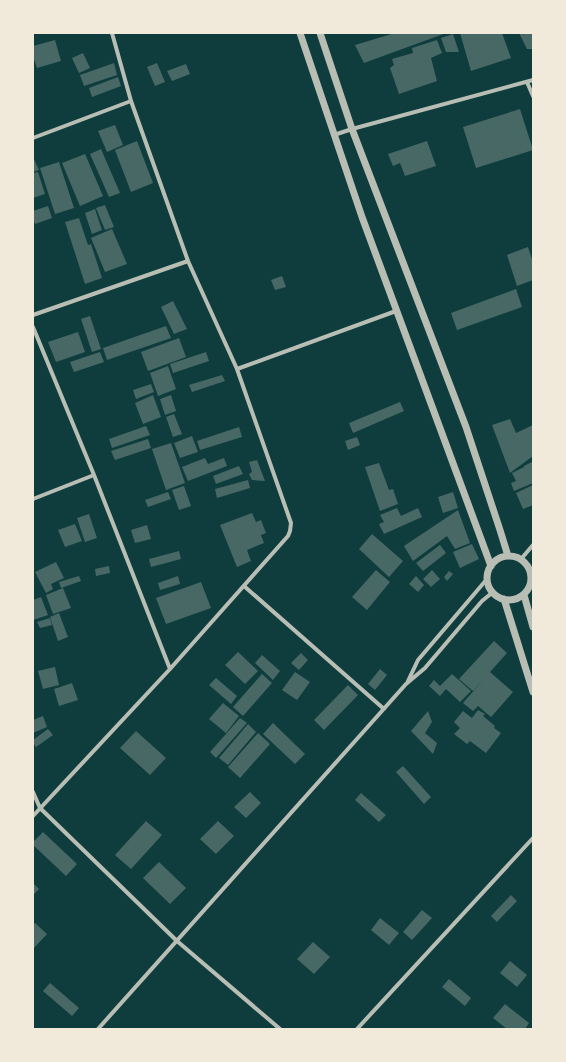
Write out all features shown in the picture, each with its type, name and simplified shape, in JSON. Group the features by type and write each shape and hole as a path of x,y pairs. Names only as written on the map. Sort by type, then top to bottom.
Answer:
{"street":[{"path":"33,816 170,669 288,536 291,527 291,522 237,369 188,261 131,101 112,33"},
{"path":"300,33 362,217 491,566"},
{"path":"320,33 352,129 466,427 508,556"},
{"path":"334,136 352,129 533,80"},
{"path":"527,82 533,96"},
{"path":"33,138 131,101"},
{"path":"33,315 188,261"},
{"path":"237,369 396,310"},
{"path":"33,327 94,475 170,669"},
{"path":"33,499 94,475"},
{"path":"521,559 533,545"},
{"path":"508,556 515,556 521,559 526,564 532,575 528,590 524,595 511,600 498,596 489,586 488,572 491,566 495,561 508,556"},
{"path":"406,684 418,660 488,579"},
{"path":"244,586 384,709"},
{"path":"98,1029 406,684 425,668 482,601 493,592"},
{"path":"524,595 533,627"},
{"path":"504,599 533,692"},
{"path":"33,792 40,808 177,941 280,1029"},
{"path":"357,1029 533,838"}],"building":[{"path":"395,33 446,33 364,63 355,45"},
{"path":"460,33 502,33 511,58 471,71"},
{"path":"519,33 533,33 533,49 527,49"},
{"path":"453,34 459,52 446,52 441,38"},
{"path":"55,40 61,61 37,68 33,56 33,46"},
{"path":"437,40 442,53 431,58 437,81 399,94 390,68 394,65 392,59 413,53 412,48"},
{"path":"83,53 90,68 79,73 72,58"},
{"path":"114,63 117,75 84,86 80,75"},
{"path":"157,63 165,82 155,86 147,67"},
{"path":"186,64 190,74 172,81 167,71"},
{"path":"118,77 121,86 92,97 89,88"},
{"path":"520,109 533,150 476,168 463,127"},
{"path":"115,125 123,145 107,152 98,131"},
{"path":"137,141 153,183 131,192 115,150"},
{"path":"427,141 436,166 405,176 400,163 393,166 388,154"},
{"path":"101,149 120,193 109,197 90,154"},
{"path":"85,154 103,196 80,206 62,163"},
{"path":"33,157 39,170 33,172"},
{"path":"59,162 74,208 55,214 40,168"},
{"path":"38,172 45,194 33,198 33,173"},
{"path":"105,205 114,227 105,230 96,208"},
{"path":"48,206 52,218 35,224 33,211"},
{"path":"95,209 102,230 92,234 85,213"},
{"path":"79,218 88,245 91,244 102,278 85,284 65,222"},
{"path":"112,229 127,264 105,272 91,238"},
{"path":"528,247 533,262 533,280 517,286 507,255"},
{"path":"282,276 286,287 275,290 271,280"},
{"path":"516,289 522,307 457,330 451,313"},
{"path":"173,301 187,329 174,334 161,307"},
{"path":"90,316 101,349 92,352 81,319"},
{"path":"166,326 171,338 107,360 103,348"},
{"path":"78,332 85,352 56,362 48,342"},
{"path":"179,338 186,357 148,371 141,352"},
{"path":"100,352 104,362 74,372 70,362"},
{"path":"206,352 209,361 173,373 170,364"},
{"path":"168,366 176,389 158,396 150,373"},
{"path":"222,375 225,381 192,392 189,385"},
{"path":"151,384 154,392 136,399 133,390"},
{"path":"153,395 161,417 143,424 135,403"},
{"path":"171,395 176,411 165,415 160,399"},
{"path":"400,402 404,411 353,433 349,423"},
{"path":"174,414 182,434 173,437 166,417"},
{"path":"510,419 516,433 533,425 533,456 510,473 492,425"},
{"path":"146,426 150,435 112,448 109,439"},
{"path":"239,427 242,437 200,450 197,441"},
{"path":"192,436 198,452 180,458 174,443"},
{"path":"357,437 360,445 348,450 345,441"},
{"path":"148,439 151,448 115,460 111,451"},
{"path":"171,443 185,483 166,490 152,449"},
{"path":"205,458 208,464 224,458 227,466 188,481 182,467"},
{"path":"257,460 265,481 252,480 249,474 252,472 249,462"},
{"path":"532,462 533,483 514,491 511,483 516,481 512,473"},
{"path":"379,463 389,490 393,489 398,504 380,511 365,467"},
{"path":"239,466 243,474 216,484 213,476"},
{"path":"248,480 250,488 217,498 215,489"},
{"path":"533,485 533,505 523,509 516,493"},
{"path":"184,486 191,506 179,510 172,490"},
{"path":"168,492 171,499 148,507 145,500"},
{"path":"453,492 458,508 443,513 438,497"},
{"path":"397,508 401,516 418,508 422,517 384,534 379,524 384,522 380,515"},
{"path":"458,510 470,543 455,549 447,536 413,561 404,546"},
{"path":"252,513 256,522 261,520 266,533 261,535 264,543 247,550 251,561 237,567 220,525"},
{"path":"89,514 97,538 85,542 77,518"},
{"path":"75,524 82,541 65,547 58,530"},
{"path":"147,525 151,539 135,543 131,530"},
{"path":"372,534 403,561 389,577 359,549"},
{"path":"472,544 479,559 460,568 453,552"},
{"path":"440,545 446,553 423,571 416,563"},
{"path":"179,551 181,559 151,567 149,559"},
{"path":"56,562 64,578 51,584 53,589 46,593 35,572"},
{"path":"109,566 110,573 96,576 95,569"},
{"path":"376,570 390,582 367,610 352,597"},
{"path":"432,570 440,579 431,587 423,579"},
{"path":"449,571 453,574 447,581 444,577"},
{"path":"79,576 81,581 61,588 59,582"},
{"path":"178,576 180,584 160,590 158,583"},
{"path":"416,576 424,585 418,592 409,584"},
{"path":"201,582 211,608 166,624 156,598"},
{"path":"63,588 71,608 53,614 46,595"},
{"path":"41,597 48,615 33,620 33,600"},
{"path":"59,613 68,637 58,641 50,617"},
{"path":"50,618 52,625 40,628 37,622"},
{"path":"494,641 507,653 490,672 513,692 491,717 478,706 473,711 463,703 484,679 473,691 459,679"},
{"path":"238,652 258,671 245,684 225,665"},
{"path":"301,653 308,660 299,670 291,663"},
{"path":"262,655 280,671 273,680 255,663"},
{"path":"55,667 59,685 43,689 38,671"},
{"path":"380,669 387,675 375,690 368,684"},
{"path":"295,672 310,682 297,700 282,690"},
{"path":"262,674 272,683 243,716 233,707"},
{"path":"452,674 471,691 460,702 446,689 440,696 429,686 434,680 440,686"},
{"path":"216,678 237,696 231,704 209,685"},
{"path":"72,683 78,700 59,706 54,689"},
{"path":"348,685 358,695 324,730 314,720"},
{"path":"223,703 239,716 226,733 209,719"},
{"path":"478,710 485,714 483,716 501,733 486,753 470,741 467,744 454,734 460,728 454,722 463,711 472,718"},
{"path":"428,711 432,722 425,733 437,743 433,754 411,731"},
{"path":"43,716 47,727 33,733 33,720"},
{"path":"240,718 247,723 216,758 210,752"},
{"path":"273,723 305,754 295,764 263,734"},
{"path":"248,724 256,732 228,765 219,758"},
{"path":"48,729 53,735 36,747 33,740"},
{"path":"136,731 166,758 150,775 120,748"},
{"path":"258,733 270,744 240,778 228,767"},
{"path":"403,766 431,797 424,804 396,772"},
{"path":"250,792 261,803 246,818 234,807"},
{"path":"361,793 386,815 379,822 355,800"},
{"path":"146,821 162,835 131,869 115,855"},
{"path":"218,821 234,836 216,854 200,839"},
{"path":"43,832 77,864 66,876 33,845 33,842"},
{"path":"159,862 186,888 170,904 143,878"},
{"path":"33,883 39,889 33,895"},
{"path":"511,895 517,901 497,922 491,916"},
{"path":"422,910 432,918 412,940 403,932"},
{"path":"380,918 399,933 389,945 371,930"},
{"path":"35,923 47,934 33,949 33,925"},
{"path":"313,942 330,957 314,974 297,959"},
{"path":"510,961 527,975 517,987 500,973"},
{"path":"449,979 471,998 465,1006 442,987"},
{"path":"50,983 79,1008 72,1016 43,991"},
{"path":"505,1004 529,1023 525,1029 507,1029 493,1018"}]}
